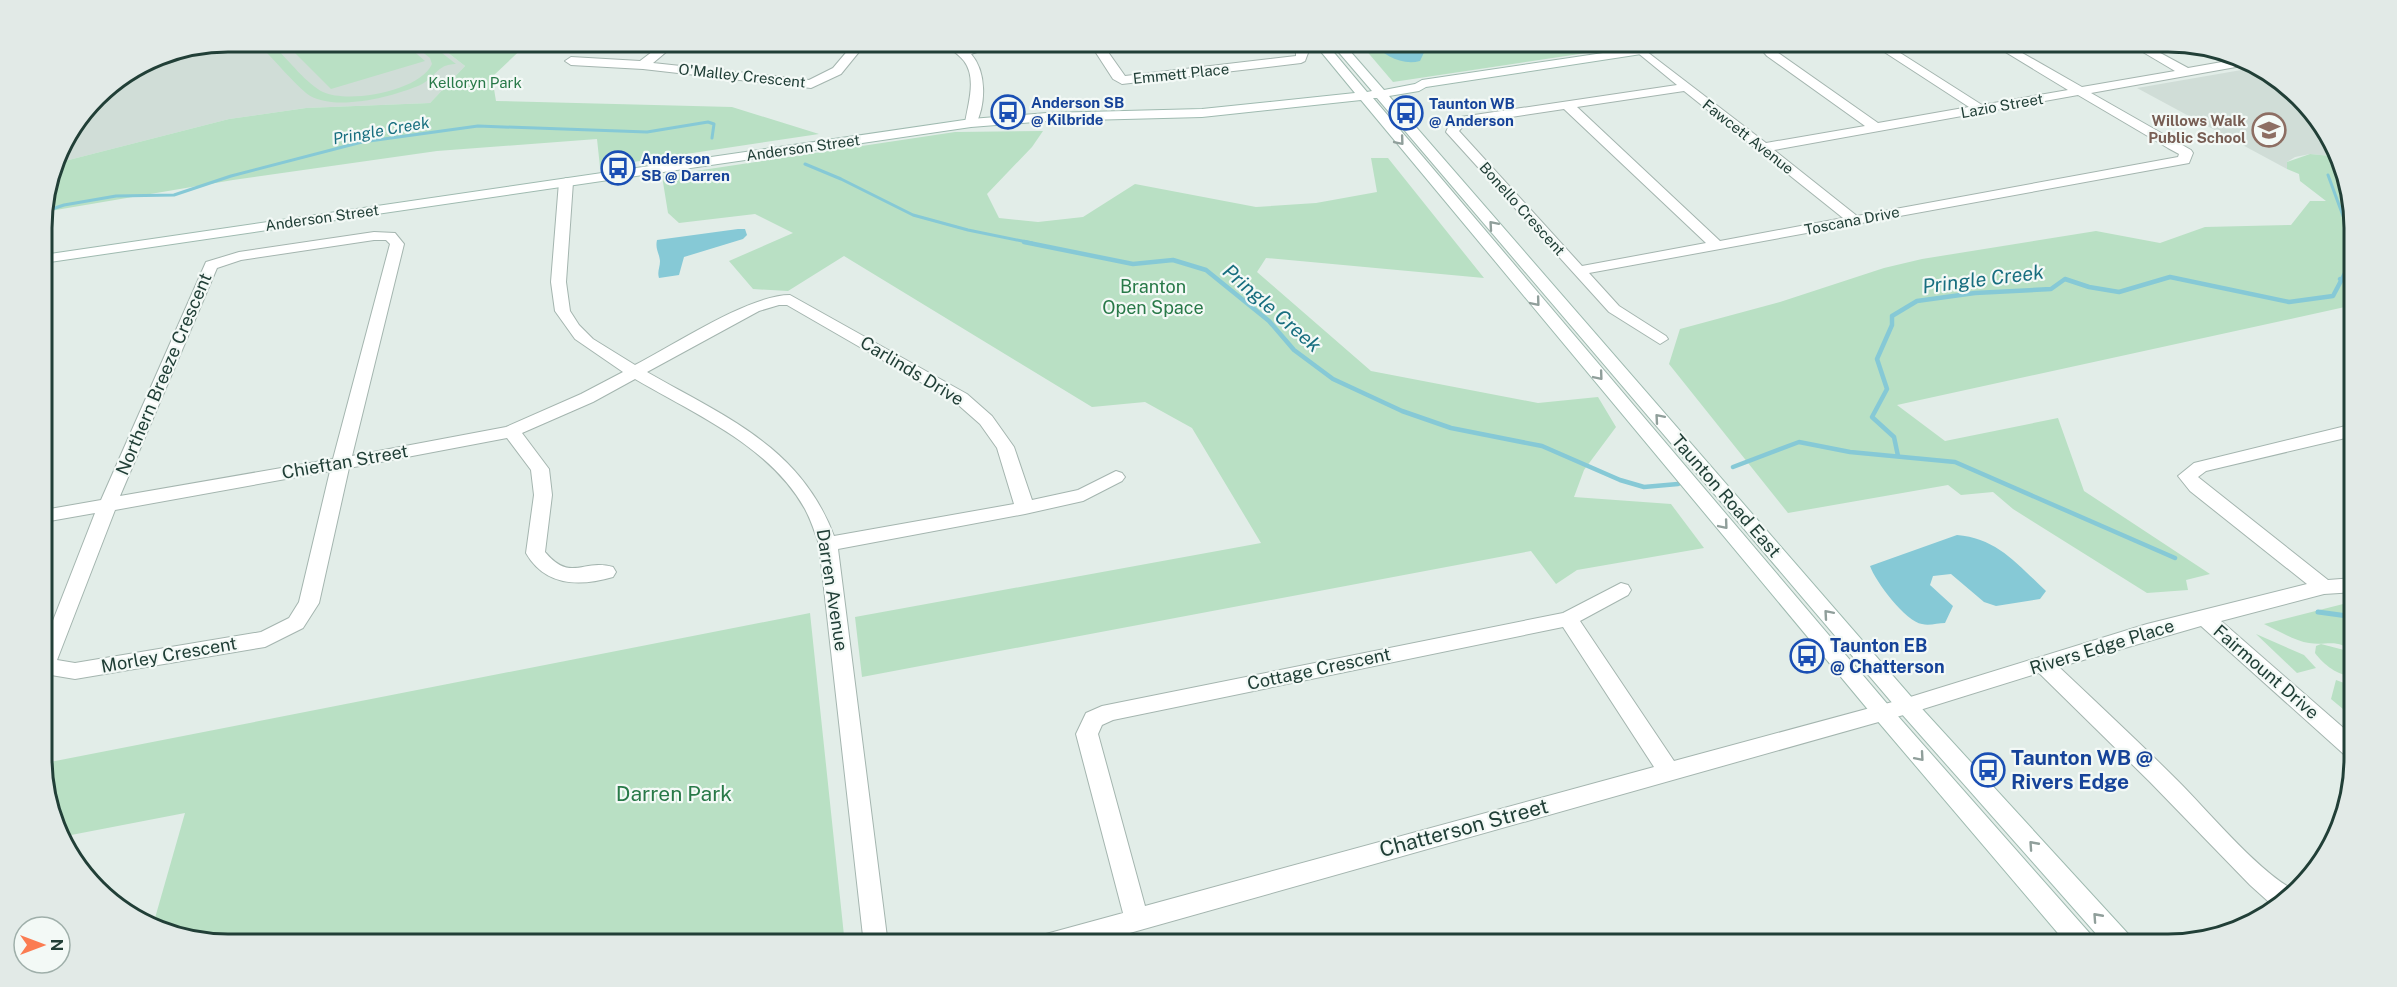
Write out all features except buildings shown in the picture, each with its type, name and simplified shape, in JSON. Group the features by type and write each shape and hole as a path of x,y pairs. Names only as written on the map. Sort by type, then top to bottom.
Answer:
{"street":[{"name":"O'Malley Crescent","path":"643,65 658,53"},
{"name":"O'Malley Crescent","path":"643,65 811,84 837,71 852,53"},
{"path":"966,53 975,68 977,86 971,123"},
{"name":"Emmett Place","path":"1102,53 1117,76 1122,80 1134,80 1301,59 1302,53"},
{"name":"Taunton Road East","path":"1329,53 1532,269 1907,706 2112,934"},
{"name":"Taunton Road East","path":"1343,53 1368,92 1511,273 1882,712 2074,934"},
{"name":"Anderson Street","path":"53,258 971,123 1047,117 1202,113 1419,87 1422,84 1629,53"},
{"name":"Fawcett Avenue","path":"1644,53 1855,221"},
{"path":"1770,53 1878,129"},
{"path":"1892,53 1980,109"},
{"path":"2014,53 2081,92"},
{"path":"2152,53 2186,72"},
{"path":"571,61 643,65"},
{"name":"Lazio Street","path":"1762,148 2230,64"},
{"path":"1566,105 1685,87"},
{"name":"Toscana Drive","path":"1717,246 2184,160 2186,153 2081,92"},
{"path":"1566,105 1717,246"},
{"name":"Bonello Crescent","path":"1566,105 1461,121 1454,126 1452,132 1577,271 1717,246"},
{"name":"Darren Avenue","path":"566,182 560,301 567,320 584,340 634,372 737,430 760,446 804,492 824,524 875,934"},
{"name":"Northern Breeze Crescent","path":"108,504 211,266 238,256 374,236 390,236 397,244 341,463"},
{"path":"1511,273 1532,269"},
{"path":"1577,271 1614,309 1660,339"},
{"name":"Carlinds Drive","path":"634,372 754,308 778,300 790,300 961,398 986,420 1005,447 1024,508"},
{"path":"1561,332 1581,327"},
{"name":"Chieftan Street","path":"53,514 464,442 511,431 587,398 634,372"},
{"path":"511,431 540,469 543,495 535,553 548,569 568,576 606,572"},
{"path":"2324,587 2196,488 2187,476 2200,467 2344,432"},
{"name":"Morley Crescent","path":"53,667 75,671 265,639 296,623 309,603 341,463"},
{"path":"828,544 1083,495 1116,477"},
{"name":"Morley Crescent","path":"53,645 108,504"},
{"name":"Rivers Edge Place","path":"1882,712 2147,632 2324,587 2344,586"},
{"path":"1621,590 1568,619 1669,772"},
{"name":"Fairmount Drive","path":"2204,617 2344,741"},
{"name":"Cottage Crescent","path":"1136,918 1087,734 1094,719 1109,712 1568,619"},
{"path":"2043,664 2158,775 2258,878 2278,895"},
{"name":"Chatterson Street","path":"1083,934 1882,712"}],"shaded area":[{"path":"217,53 448,53 465,66 430,103 306,108 229,119 67,160 82,131 113,96 151,71 194,56"},
{"name":"Willows Walk Public School","path":"2243,70 2266,82 2301,113 2315,131 2328,156 2310,154 2295,157 2287,162 2287,169 2137,88"}],"green space":[{"path":"267,53 281,53 317,89 335,95 349,96 383,93 414,81 432,64 430,58 424,53 442,53 456,64 443,67 418,86 393,95 361,101 330,102 317,99 300,88"},
{"path":"295,53 416,53 425,61 331,89"},
{"name":"Kelloryn Park","path":"448,53 517,53 492,77 496,101 732,107 819,134 600,167 597,139 437,151 233,180 54,210 59,183 67,160 229,119 306,108 430,103 465,66"},
{"path":"1368,53 1586,53 1393,82"},
{"name":"Branton Open Space","path":"1043,131 1032,147 987,194 999,218 1038,222 1083,217 1135,184 1256,207 1316,203 1377,192 1371,158 1388,158 1484,278 1266,258 1257,272 1371,371 1538,403 1598,397 1616,427 1584,470 1574,497 1671,504 1704,548 1577,570 1556,584 1531,551 862,677 855,617 1261,543 1192,428 1145,402 1092,407 844,256 788,291 753,289 729,261 793,233 755,214 679,223 668,213 662,176 955,132"},
{"path":"2310,154 2328,156 2331,161 2343,206 2344,307 1897,405 1945,441 2058,418 2084,491 2210,574 2186,580 2188,590 2147,593 2013,509 1993,492 1961,495 1948,485 1788,513 1669,364 1680,329 1780,302 1884,268 1922,259 2096,231 2160,243 2205,227 2291,225 2310,201 2326,201 2300,181 2299,174 2287,169 2287,162"},
{"path":"2344,604 2344,646 2298,640 2264,624"},
{"name":"Darren Park","path":"810,613 844,934 217,934 194,931 155,918 185,813 71,835 56,793 53,761"},
{"path":"2256,634 2304,655 2316,668 2297,673"},
{"path":"2321,644 2344,650 2344,675 2323,662 2315,653 2316,646"},
{"path":"2336,680 2344,683 2344,710 2331,699"}],"water":[{"path":"1385,53 1424,53 1420,61 1406,62"},
{"path":"745,229 747,235 743,239 684,257 679,275 659,278 660,261 657,240"},
{"path":"1957,535 1984,541 1995,547 2006,554 2046,591 2040,599 1996,606 1984,602 1951,574 1933,576 1930,585 1953,606 1945,623 1928,625 1915,622 1892,600 1870,566"}],"waterway":[{"name":"Pringle Creek","path":"54,208 116,196 174,195 231,176 362,142 478,126 647,132 708,122 714,124 712,138"},
{"name":"Pringle Creek","path":"805,164 841,179 913,215 968,230 1032,243"},
{"path":"2328,175 2343,217"},
{"name":"Pringle Creek","path":"1024,242 1133,264 1173,260 1206,270 1269,321 1294,350 1333,379 1402,411 1451,428 1542,446 1620,480 1644,487 1678,484"},
{"path":"2342,280 2344,275"},
{"name":"Pringle Creek","path":"1898,456 1894,437 1872,417 1887,389 1877,359 1892,325 1892,316 1917,301 1975,293 2051,289 2065,279 2089,287 2119,292 2170,277 2289,302 2333,296 2342,280"},
{"path":"1733,467 1799,442 1850,452 1955,462 2175,558"},
{"path":"2318,612 2344,616"}],"place":[{"name":"Anderson SB @ Kilbride","path":"1008,112"},
{"name":"Taunton WB @ Anderson","path":"1406,113"},
{"name":"Willows Walk Public School","path":"2269,130"},
{"name":"Anderson SB @ Darren","path":"618,168"},
{"name":"Taunton EB @ Chatterson","path":"1807,656"},
{"name":"Taunton WB @ Rivers Edge","path":"1988,770"}]}
